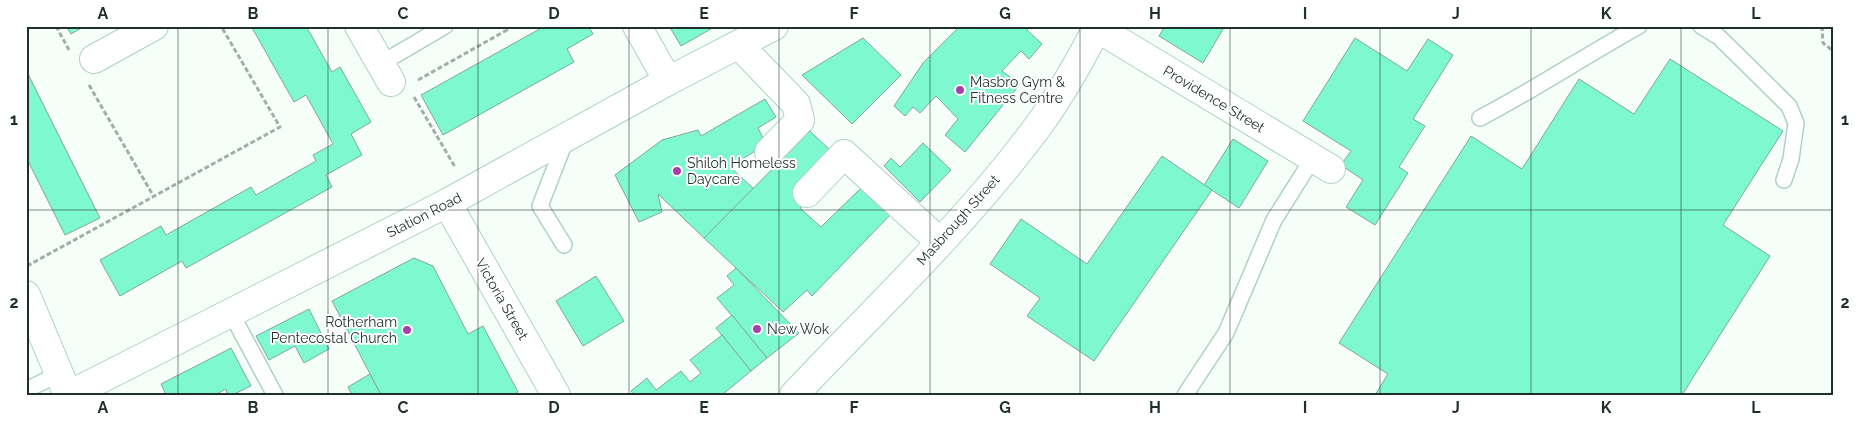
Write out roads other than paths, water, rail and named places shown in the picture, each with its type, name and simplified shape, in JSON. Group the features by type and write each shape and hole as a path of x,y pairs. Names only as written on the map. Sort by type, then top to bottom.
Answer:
{"street":[{"path":"83,62 154,26"},
{"path":"359,26 393,77"},
{"path":"637,26 668,81"},
{"name":"Station Road","path":"65,388 231,313 458,197 668,81 774,26"},
{"name":"Providence Street","path":"1097,27 1322,163"},
{"name":"Masbrough Street","path":"794,395 940,242 1001,172 1044,117 1097,27"},
{"path":"739,45 796,104 800,120 769,152"},
{"path":"807,193 844,154 940,242"},
{"name":"Victoria Street","path":"458,197 556,395"},
{"path":"26,295 65,388"}],"lane":[{"path":"393,77 445,26"},
{"path":"1480,118 1523,96 1570,65 1639,26"},
{"path":"1701,26 1722,32 1790,106 1796,123 1791,159 1784,180"},
{"path":"564,245 540,206 566,137"},
{"path":"1185,395 1226,333 1274,220 1322,163"},
{"path":"231,313 275,395"},
{"path":"26,390 65,388"}],"place":[{"name":"Masbro Gym & Fitness Centre","path":"960,90"},
{"name":"Shiloh Homeless Daycare","path":"677,171"},
{"name":"New Wok","path":"757,329"},
{"name":"Rotherham Pentecostal Church","path":"407,330"}]}
